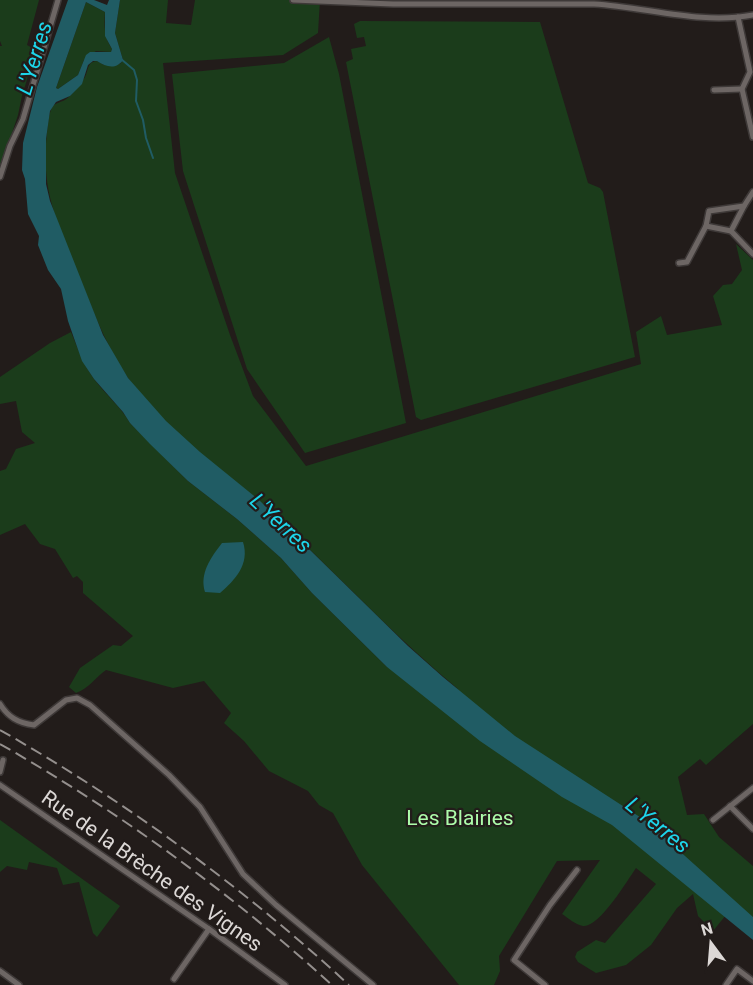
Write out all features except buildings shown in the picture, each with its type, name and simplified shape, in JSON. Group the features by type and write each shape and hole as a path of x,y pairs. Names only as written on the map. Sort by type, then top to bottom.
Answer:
{"street":[{"path":"0,177 10,146 23,119 58,0"},
{"path":"293,0 393,4 594,4 711,18 753,15"},
{"path":"738,17 751,72 742,89 753,137"},
{"path":"714,90 742,89"},
{"path":"731,231 753,192"},
{"path":"679,263 687,262 706,225 709,211 744,206"},
{"path":"706,225 731,231 753,254"},
{"path":"0,704 6,714 22,724 34,724 66,700 77,698 90,705 169,775 200,807 243,874 373,985"},
{"path":"0,772 3,760"},
{"name":"Rue de la Brèche des Vignes","path":"0,785 209,929 285,985"},
{"path":"713,820 753,788"},
{"path":"730,806 753,829"},
{"path":"544,985 514,960 577,870"},
{"path":"174,979 209,929"},
{"path":"726,985 737,969 753,981"},
{"path":"0,971 19,985"}],"green space":[{"path":"0,0 39,0 27,45 36,50 0,169 0,46 2,46"},
{"name":"Les Blairies","path":"120,0 168,0 166,23 191,25 195,0 320,0 318,33 283,55 163,63 175,173 230,335 253,396 306,466 641,364 636,332 661,316 667,335 722,325 713,296 723,285 732,284 742,270 736,244 753,260 753,724 706,765 700,759 678,777 687,815 704,814 719,837 753,866 753,936 726,915 713,931 698,916 693,894 677,908 651,945 626,965 596,973 578,962 575,957 577,952 596,940 605,943 656,884 636,868 597,920 590,925 583,926 562,914 600,860 557,861 499,956 500,971 494,985 459,985 362,865 333,813 319,805 308,791 269,771 244,741 224,723 231,713 204,681 173,688 106,670 81,691 76,693 69,687 80,668 113,645 121,646 133,636 83,593 83,582 77,576 73,578 55,549 40,544 25,524 0,535 0,471 6,469 16,449 35,443 22,432 16,401 0,404 0,377 50,343 71,332 90,373 130,423 188,481 237,519 281,558 312,593 387,667 458,689 396,634 297,537 165,421 128,378 105,337 54,212 47,180 46,144 51,109 73,93 85,77 90,64 97,61 104,65 120,64 123,60 115,33"},
{"path":"86,2 105,12 105,31 112,49 111,52 96,51 84,60 78,75 58,89 56,88"},
{"path":"360,21 540,22 588,183 600,188 603,192 635,357 421,420 416,417 346,62 353,59 351,49 366,46 364,37 357,38 354,24"},
{"path":"329,37 339,74 406,423 305,453 247,369 183,171 172,74 284,63"},
{"path":"0,820 120,906 97,937 93,933 79,882 63,885 57,868 29,862 27,870 7,866 0,872"}],"water":[{"name":"L'Yerres","path":"68,0 94,0 107,5 109,0 120,0 115,33 123,60 111,66 93,61 88,65 82,84 70,96 56,102 50,111 46,139 46,184 50,201 103,335 128,378 166,421 259,500 408,646 443,677 515,736 646,821 753,917 753,940 612,825 562,797 480,741 387,667 312,593 281,558 237,519 188,481 130,423 82,361 68,321 61,289 48,270 38,245 39,236 28,214 22,170 23,143 37,87","holes":["86,2 105,12 105,36 112,49 111,52 90,52 86,55 78,75 58,89 56,88"]},
{"path":"243,542 245,550 243,564 236,577 220,593 205,592 205,572 218,548 222,543"}],"waterway":[{"path":"121,59 134,70 137,80 136,101 153,158"}],"railway":[{"path":"0,730 92,786 182,848 268,914 349,985"},
{"path":"0,744 87,797 172,855 254,918 332,985"}]}
